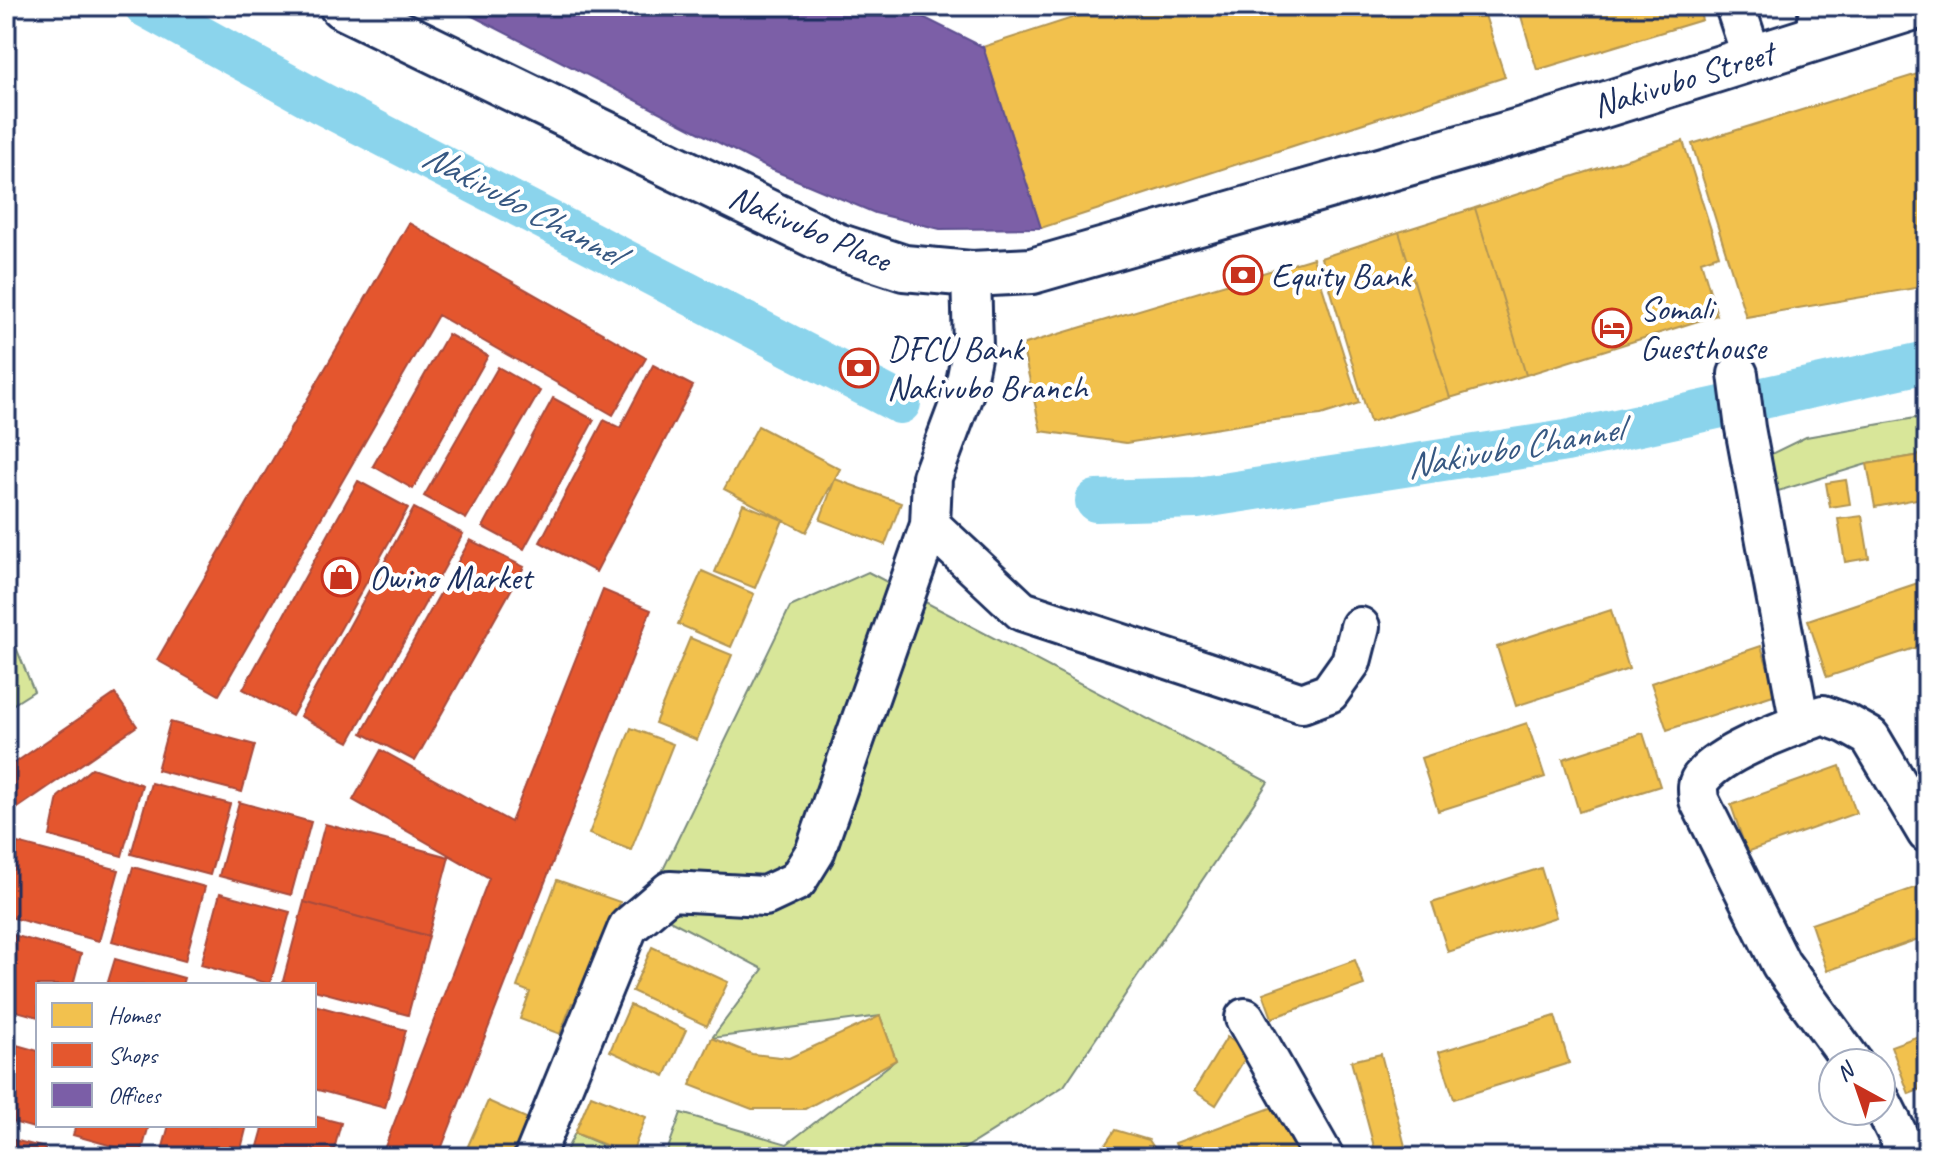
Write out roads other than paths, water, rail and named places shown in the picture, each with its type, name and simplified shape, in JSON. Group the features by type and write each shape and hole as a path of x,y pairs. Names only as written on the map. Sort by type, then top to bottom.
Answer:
{"main road":[{"name":"Nakivubo Place","path":"342,6 837,246 904,268 971,274 1032,271 1540,125"},
{"name":"Nakivubo Street","path":"1540,125 1752,57 1817,22 1918,6"}],"lane":[{"path":"1735,6 1752,57"},
{"path":"534,1157 628,927 670,891 765,896 797,881 815,852 930,525 932,477 964,392 973,347 971,274"},
{"path":"1738,374 1745,428 1800,724"},
{"path":"930,525 1022,611 1302,703 1329,693 1351,662 1360,627"},
{"path":"1841,1047 1781,964 1699,800 1698,785 1702,777 1725,758 1823,715 1870,737 1927,833"},
{"path":"1245,1018 1324,1157"},
{"path":"1894,1127 1909,1157"}],"waterway":[{"name":"Nakivubo Channel","path":"145,6 321,103 900,403"},
{"name":"Nakivubo Channel","path":"1096,501 1197,498 1566,441 1927,362"}],"place":[{"name":"Equity Bank","path":"1243,275"},
{"name":"Somali Guesthouse","path":"1612,328"},
{"name":"DFCU Bank Nakivubo Branch","path":"859,368"},
{"name":"Owino Market","path":"341,577"}]}
